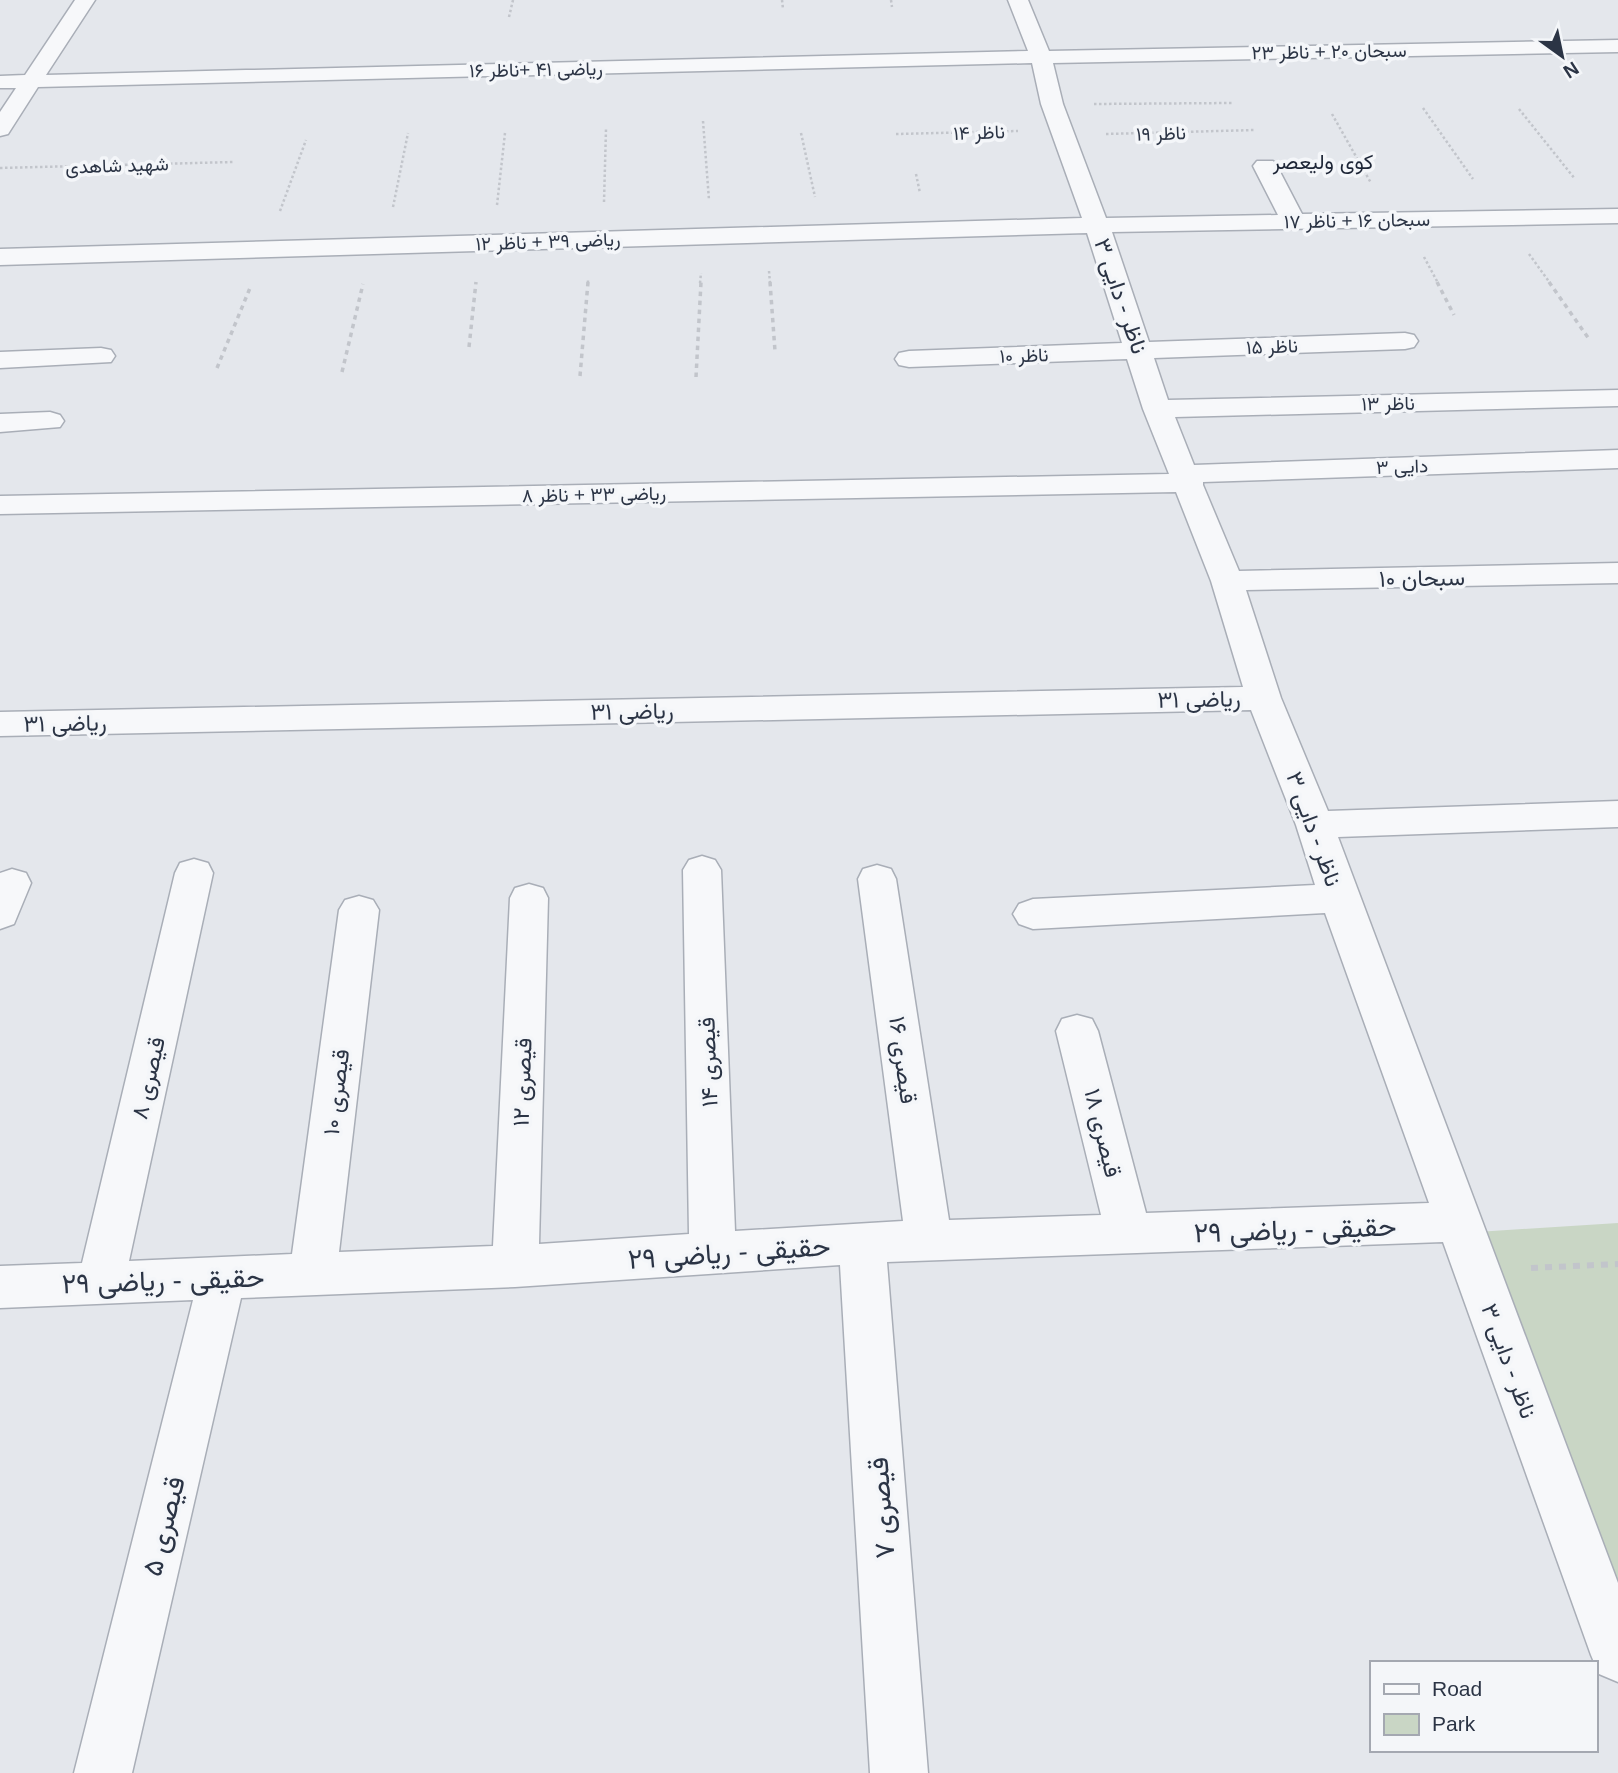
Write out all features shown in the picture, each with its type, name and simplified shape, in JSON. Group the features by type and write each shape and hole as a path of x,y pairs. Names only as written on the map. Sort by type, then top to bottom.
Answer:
{"street":[{"path":"0,129 85,0"},
{"name":"ناظر - دایی ۳","path":"1018,0 1041,57 1059,123 1097,225 1157,409 1227,581 1264,698 1315,825 1339,898 1618,1655"},
{"name":"سبحان ۲۰ + ناظر ۲۳","path":"1041,57 1618,46"},
{"path":"377,73 383,51"},
{"name":"ریاضی ۴۱ +ناظر ۱۶","path":"0,82 1041,57"},
{"path":"1265,166 1293,221"},
{"name":"سبحان ۱۶ + ناظر ۱۷","path":"1097,225 1612,217"},
{"name":"ریاضی ۳۹ + ناظر ۱۲","path":"0,257 1097,225"},
{"name":"ناظر ۱۵","path":"1139,351 1405,341"},
{"name":"ناظر ۱۰","path":"909,359 1139,351"},
{"path":"0,360 101,356"},
{"name":"ناظر ۱۳","path":"1157,409 1618,398"},
{"path":"0,423 50,421"},
{"name":"دایی ۳","path":"1187,478 1618,459"},
{"name":"ریاضی ۳۳ + ناظر ۸","path":"0,505 1187,478"},
{"name":"سبحان ۱۰","path":"1227,581 1618,573"},
{"name":"ریاضی ۳۱","path":"0,724 1264,698"},
{"path":"1315,825 1618,814"},
{"name":"قیصری ۱۴","path":"702,870 713,1255"},
{"name":"قیصری ۸","path":"101,1283 194,873"},
{"name":"قیصری ۱۶","path":"877,879 929,1242"},
{"name":"قیصری ۱۲","path":"515,1266 529,898"},
{"path":"1033,915 1339,898"},
{"name":"قیصری ۱۰","path":"313,1274 359,910"},
{"name":"قیصری ۱۸","path":"1077,1031 1129,1235"},
{"name":"حقیقی - ریاضی ۲۹","path":"0,1287 515,1266 713,1255 862,1243 1458,1222"},
{"name":"قیصری ۷","path":"862,1243 899,1773"},
{"name":"قیصری ۵","path":"103,1773 222,1278"}],"path":[{"path":"509,17 513,0"},
{"path":"782,0 783,9"},
{"path":"891,0 892,7"},
{"path":"1059,123 1233,103"},
{"path":"1423,108 1589,340"},
{"path":"1519,109 1612,217"},
{"path":"1332,114 1454,315"},
{"path":"696,377 707,236 703,121"},
{"name":"ناظر ۱۹","path":"1059,123 1259,130"},
{"name":"ناظر ۱۴","path":"896,134 1059,123"},
{"path":"580,376 597,239 606,129"},
{"path":"342,372 408,133"},
{"path":"469,347 505,133"},
{"path":"801,133 822,233"},
{"path":"217,368 306,140"},
{"name":"شهید شاهدی","path":"0,168 234,162"},
{"path":"766,234 775,351"},
{"path":"1529,1269 1618,1264"}],"green space":[{"path":"1618,1223 1618,1598 1477,1232"}],"district":[{"name":"کوی ولیعصر","path":"1323,162"}]}
